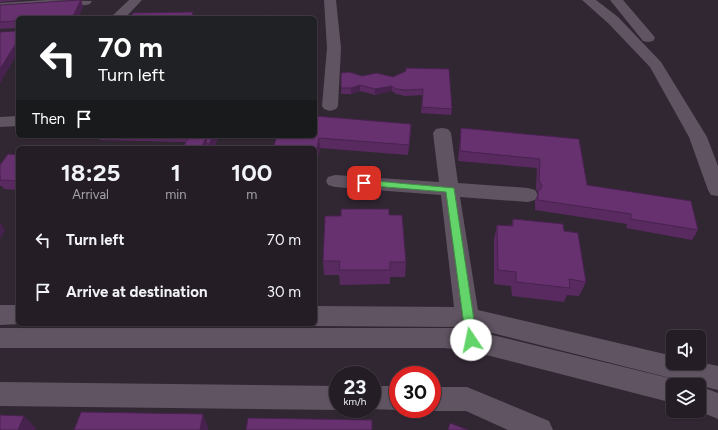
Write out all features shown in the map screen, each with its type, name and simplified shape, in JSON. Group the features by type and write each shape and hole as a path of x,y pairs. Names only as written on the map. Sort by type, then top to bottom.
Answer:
{"street":[{"path":"119,16 136,0"},
{"path":"330,0 334,48 330,106"},
{"path":"588,0 613,20 656,65 698,136 718,190"},
{"path":"616,0 661,52 668,68 664,79"},
{"path":"0,7 48,2 86,1"},
{"path":"0,122 16,121"},
{"path":"442,133 469,328"},
{"path":"335,181 528,195"},
{"path":"0,315 14,329 227,331 444,338 469,328 666,389"},
{"path":"317,316 469,328 718,378"},
{"path":"0,394 329,398"},
{"path":"441,399 467,399 539,430"},
{"path":"706,401 718,406"}],"building":[{"path":"81,0 73,16 16,16 16,21 0,22 0,5"},
{"path":"193,12 192,16 131,16 133,13"},
{"path":"271,15 271,16 248,16"},
{"path":"16,31 16,45 0,69 0,32"},
{"path":"406,68 449,69 452,109 422,107 423,89 406,90 396,89 392,86 375,89 360,85 351,88 341,88 341,73 349,72 362,76 377,73 393,77 406,71"},
{"path":"317,116 411,124 409,145 319,138 317,149 317,146 274,146 276,138 317,138"},
{"path":"461,128 579,139 587,185 691,201 698,230 631,219 631,214 538,200 538,192 542,186 539,180 540,159 460,151"},
{"path":"188,138 206,138 202,146 184,146"},
{"path":"207,138 212,138 209,144 206,143"},
{"path":"8,154 16,155 16,181 0,180 0,165"},
{"path":"341,209 389,209 389,215 402,215 406,262 390,262 390,270 339,270 340,261 323,261 325,216 341,216"},
{"path":"513,219 563,224 564,231 578,233 586,282 569,279 570,288 516,282 516,272 498,270 497,225 513,226"},
{"path":"81,412 203,414 200,430 74,430"},
{"path":"0,415 24,416 18,430 0,430"},
{"path":"248,418 372,420 372,430 246,430"},
{"path":"450,423 468,430 448,430"}],"route":[{"path":"364,183 450,190 471,340"}]}
